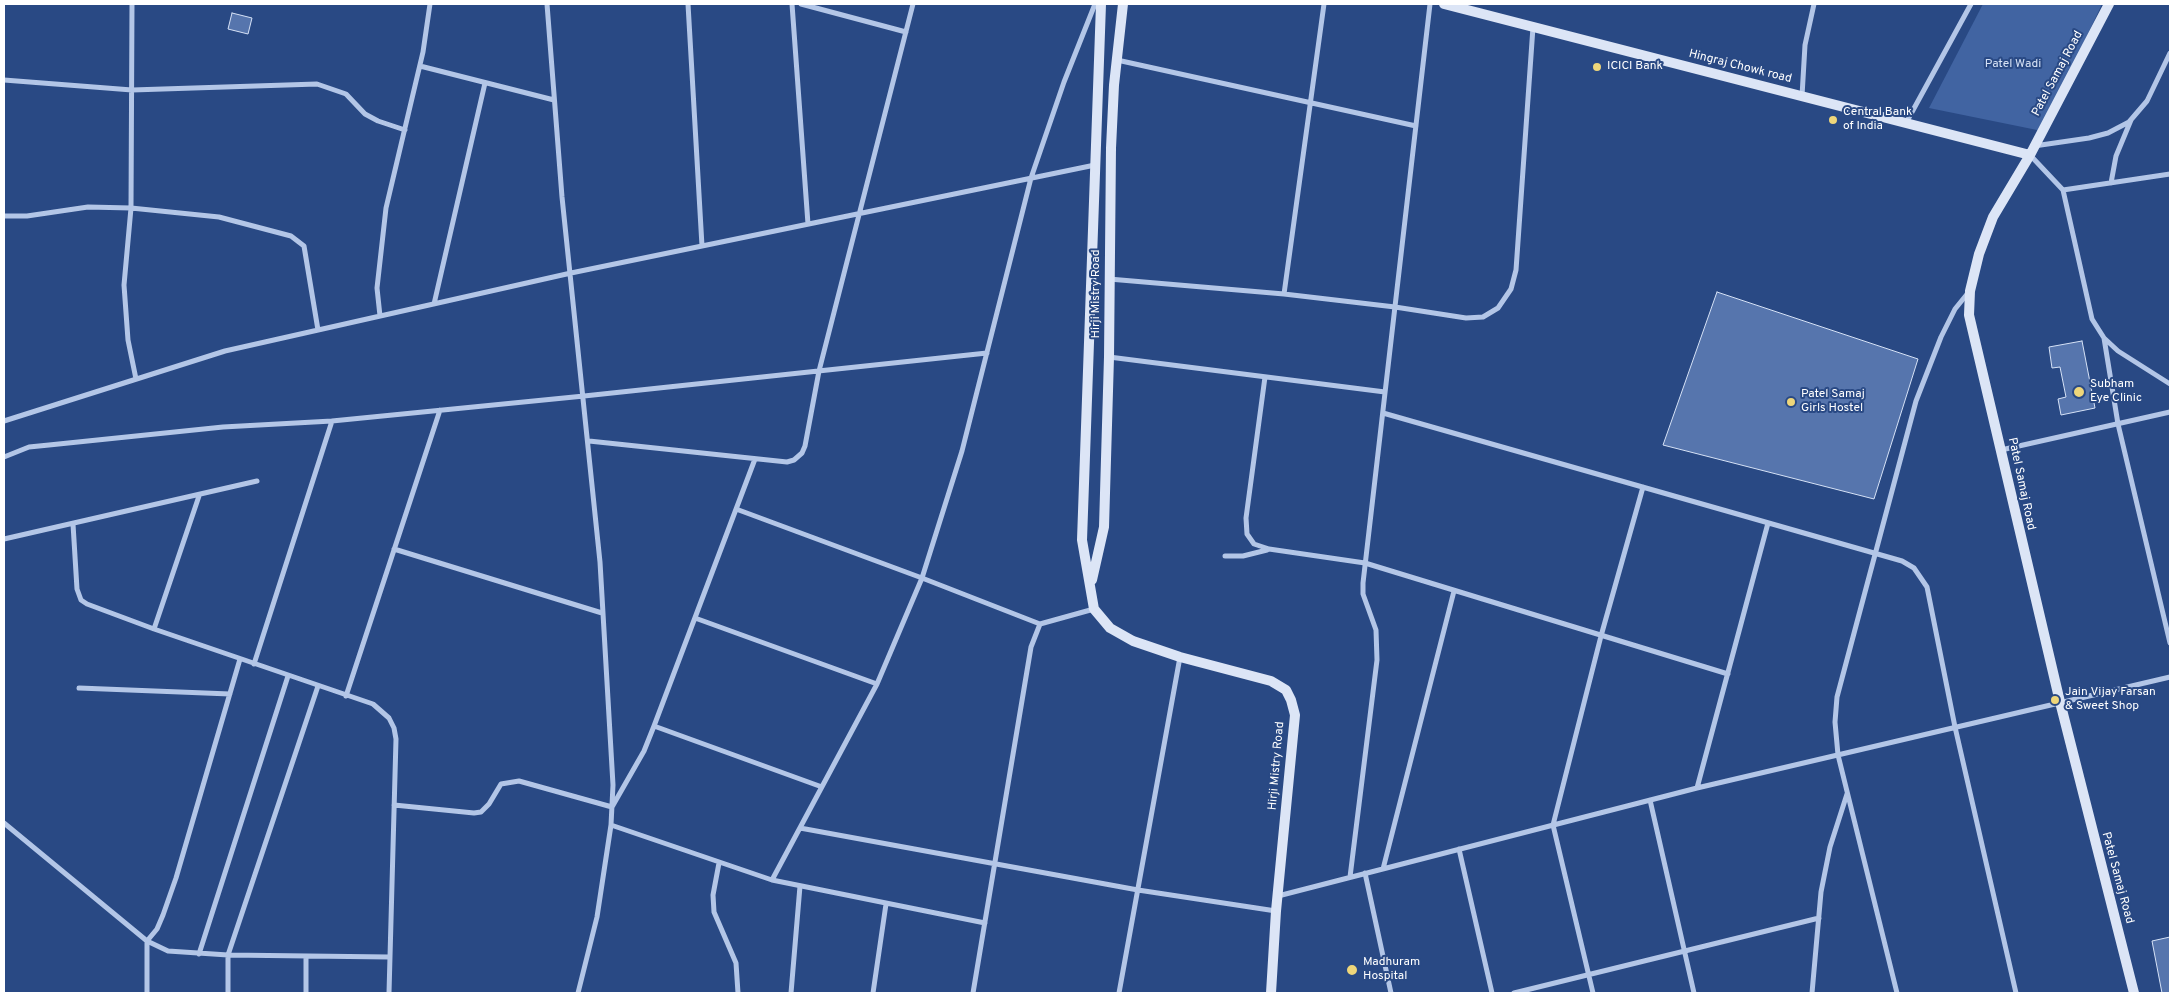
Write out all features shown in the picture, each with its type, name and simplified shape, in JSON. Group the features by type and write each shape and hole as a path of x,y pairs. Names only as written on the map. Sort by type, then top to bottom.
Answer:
{"main road":[{"name":"Hirji Mistry Road","path":"1101,4 1082,540 1094,609 1110,628 1133,641 1271,681 1286,690 1291,700 1295,715 1277,896 1271,993"},
{"name":"Hirji Mistry Road","path":"1091,584 1104,527 1109,357 1111,148 1116,60 1123,4"},
{"name":"Hingraj Chowk road","path":"1444,4 1906,123 2032,151"},
{"name":"Patel Samaj Road","path":"2109,4 2032,151 1993,217 1979,254 1970,291 1969,315 2060,702 2134,993"}],"street":[{"path":"132,4 131,208 124,285 128,340 136,379"},
{"path":"380,316 376,288 386,208 420,66 430,4"},
{"path":"547,4 554,100 589,441 610,722 611,825 597,917 578,993"},
{"path":"688,4 702,246"},
{"path":"792,4 808,224"},
{"path":"801,4 906,32"},
{"path":"589,441 786,462 794,460 802,453 805,446 819,371 913,4"},
{"path":"772,880 877,684 922,578 962,452 1031,178 1064,82 1095,4"},
{"path":"1284,294 1324,4"},
{"path":"1350,877 1377,660 1376,630 1363,594 1430,4"},
{"path":"1802,96 1805,45 1814,4"},
{"path":"1906,123 1971,4"},
{"path":"1109,279 1284,294 1395,306 1466,318 1483,317 1498,308 1511,289 1516,270 1533,27"},
{"path":"2111,183 2116,156 2131,120 2147,101 2170,53"},
{"path":"1116,60 1416,126"},
{"path":"420,66 554,100"},
{"path":"4,80 132,90 317,84 346,94 364,114 405,130"},
{"path":"434,304 485,83"},
{"path":"2131,120 2108,133 2032,151 2063,190 2092,319 2104,338 2118,351 2170,384"},
{"path":"4,421 225,351 571,273 1096,165"},
{"path":"2063,190 2170,174"},
{"path":"4,216 27,216 88,207 131,208 219,217 291,236 304,246 318,330"},
{"path":"1897,993 1838,755 1835,722 1837,697 1916,401 1941,337 1955,309 1970,291"},
{"path":"2104,338 2118,424 2170,643"},
{"path":"4,457 29,448 48,445 223,427 332,421 986,353"},
{"path":"1109,357 1385,392"},
{"path":"1265,377 1246,518 1247,534 1254,544 1269,550 1366,564 1728,674"},
{"path":"346,696 440,410"},
{"path":"2002,450 2170,412"},
{"path":"1383,413 1902,561 1914,568 1927,587 1955,727 2016,993"},
{"path":"254,664 332,421"},
{"path":"612,807 644,751 755,459"},
{"path":"4,539 199,496 257,481"},
{"path":"1593,993 1553,825 1601,636 1643,487"},
{"path":"154,629 199,496"},
{"path":"736,509 1040,624 1094,609"},
{"path":"1697,788 1768,523"},
{"path":"73,524 75,573 81,600 154,629 373,704 382,710 394,728 396,739 389,993"},
{"path":"394,549 602,613"},
{"path":"1225,556 1244,556 1269,550"},
{"path":"1383,869 1454,591"},
{"path":"695,618 877,684"},
{"path":"973,993 1031,646 1040,624"},
{"path":"1119,993 1180,656"},
{"path":"147,993 147,941 160,922 176,878 240,659"},
{"path":"199,954 288,676"},
{"path":"1277,896 1697,788 2170,677"},
{"path":"228,993 228,955 318,686"},
{"path":"79,688 230,694"},
{"path":"654,726 822,787"},
{"path":"394,806 481,812 489,804 502,784 519,780 612,807"},
{"path":"1812,993 1819,918 1830,847 1847,793"},
{"path":"1650,800 1694,993"},
{"path":"4,823 147,941 168,951 228,955 389,957"},
{"path":"611,825 772,880 985,923"},
{"path":"800,828 1138,890 1276,911"},
{"path":"1459,849 1492,993"},
{"path":"720,863 713,895 714,912 736,963 738,993"},
{"path":"1365,874 1391,993"},
{"path":"792,993 800,886"},
{"path":"873,993 886,904"},
{"path":"1514,993 1819,918"},
{"path":"306,956 306,993"}],"green space":[{"name":"Patel Wadi","path":"1983,4 2102,4 2042,131 1929,108"}],"building":[{"path":"232,13 252,18 248,34 228,29"},
{"name":"Patel Samaj Girls Hostel","path":"1717,292 1918,359 1874,499 1663,445"},
{"path":"2082,341 2095,408 2061,415 2058,399 2066,397 2060,367 2052,368 2049,347"},
{"path":"2170,937 2170,993 2162,993 2152,941"}],"place":[{"name":"ICICI Bank","path":"1597,67"},
{"name":"Central Bank of India","path":"1833,120"},
{"name":"Subham Eye Clinic","path":"2079,392"},
{"name":"Patel Samaj Girls Hostel","path":"1791,402"},
{"name":"Jain Vijay Farsan & Sweet Shop","path":"2055,700"},
{"name":"Madhuram Hospital","path":"1352,970"}]}
